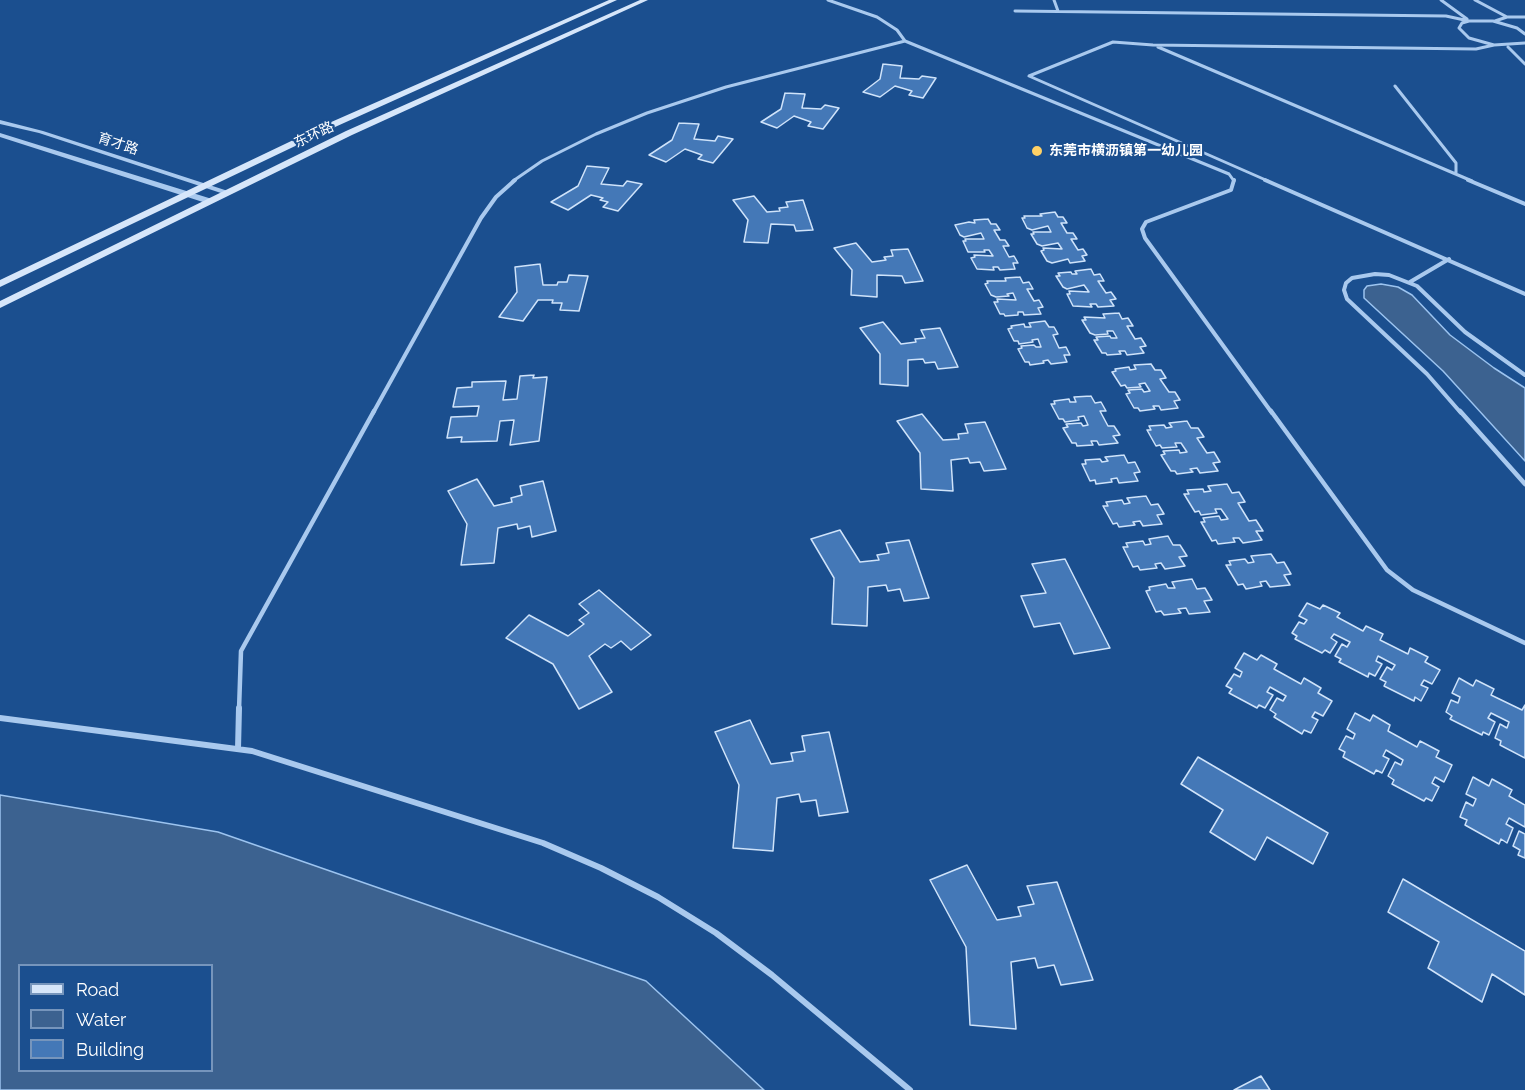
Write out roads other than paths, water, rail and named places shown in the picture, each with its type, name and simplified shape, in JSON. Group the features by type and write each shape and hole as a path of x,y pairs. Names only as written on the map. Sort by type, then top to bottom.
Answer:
{"main road":[{"name":"东环路","path":"0,284 204,184 413,88 614,0"},
{"name":"东环路","path":"0,305 209,201 430,96 645,0"}],"street":[{"name":"育才路","path":"0,122 41,132 228,192"},
{"name":"育才路","path":"0,135 209,201"}],"lane":[{"path":"828,0 877,17 897,30 904,41 1229,174 1234,180 1231,190 1146,222 1142,229 1146,238 1387,570 1413,590 1525,643"},
{"path":"1054,0 1058,11"},
{"path":"1441,0 1469,21"},
{"path":"1475,0 1507,17"},
{"path":"1015,11 1446,16 1469,21 1493,21 1506,24 1525,34"},
{"path":"1493,21 1507,17 1525,17"},
{"path":"1469,21 1462,23 1460,28 1462,33 1469,38 1494,45 1525,45"},
{"path":"238,749 241,651 481,218 496,197 517,177 542,160 647,113 726,87 904,41"},
{"path":"1494,45 1476,50 1154,45 1113,42 1029,76 1525,294"},
{"path":"1154,45 1525,204"},
{"path":"1507,46 1525,64"},
{"path":"1395,86 1456,164 1456,174"},
{"path":"1410,282 1449,259"},
{"path":"1525,375 1478,343 1448,317 1427,293 1410,282 1389,276 1362,275 1346,283 1344,290 1347,298 1440,388 1525,484"},
{"path":"0,717 55,727 252,751 543,843 601,868 658,897 716,933 772,975 910,1090"}],"water":[{"path":"1381,284 1398,287 1412,295 1450,335 1525,388 1525,461 1443,371 1364,298 1364,290 1367,286"},
{"path":"0,795 218,832 646,981 764,1090 0,1090"}],"place":[{"name":"东莞市横沥镇第一幼儿园","path":"1037,151"}]}
